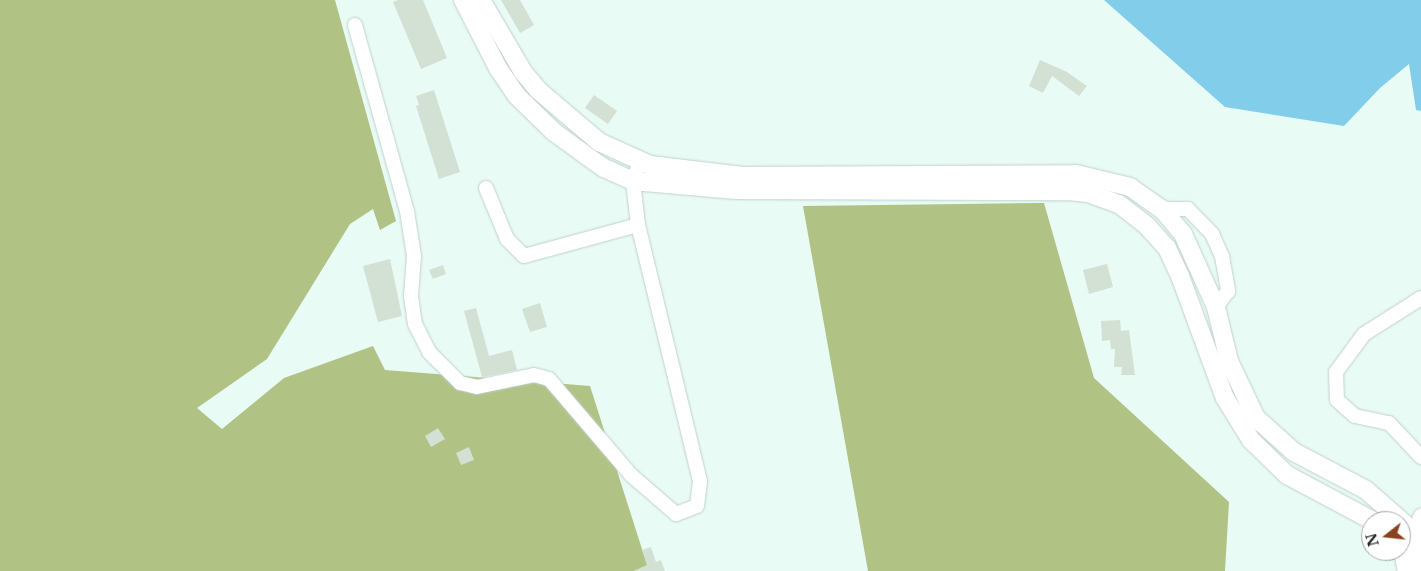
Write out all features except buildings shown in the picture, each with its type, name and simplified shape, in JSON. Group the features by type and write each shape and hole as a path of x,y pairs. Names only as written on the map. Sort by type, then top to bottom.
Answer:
{"main road":[{"path":"462,0 498,68 517,96 554,132 584,154 604,168 633,181 736,190 1047,190 1104,197 1132,213 1166,248 1180,276 1225,398 1251,440 1287,474 1361,514"},
{"path":"481,0 523,72 538,90 599,142 640,162 701,173 742,176 1076,174 1130,187 1162,209 1183,234 1216,307 1229,361 1256,418 1294,452 1366,490 1387,511"},
{"path":"1411,541 1421,566"}],"street":[{"path":"355,25 407,211 414,256 411,296 415,324 429,352 460,383 477,387 534,375 549,380 631,476 676,514 696,506 700,481 638,225 633,181 640,162"},
{"path":"486,188 507,239 524,256 638,225"},
{"path":"1162,209 1188,209 1212,234 1222,256 1228,291 1216,307"},
{"path":"1421,298 1364,334 1336,372 1337,400 1355,416 1389,423 1421,456"}],"green space":[{"path":"0,0 335,0 396,221 380,230 373,209 350,224 267,359 197,408 222,429 284,378 373,346 385,370 590,386 649,571 0,571"},
{"path":"1044,203 1094,378 1229,502 1225,571 868,571 803,206"}],"water":[{"path":"1104,0 1421,0 1421,111 1416,110 1409,64 1380,88 1344,126 1225,107"}]}
